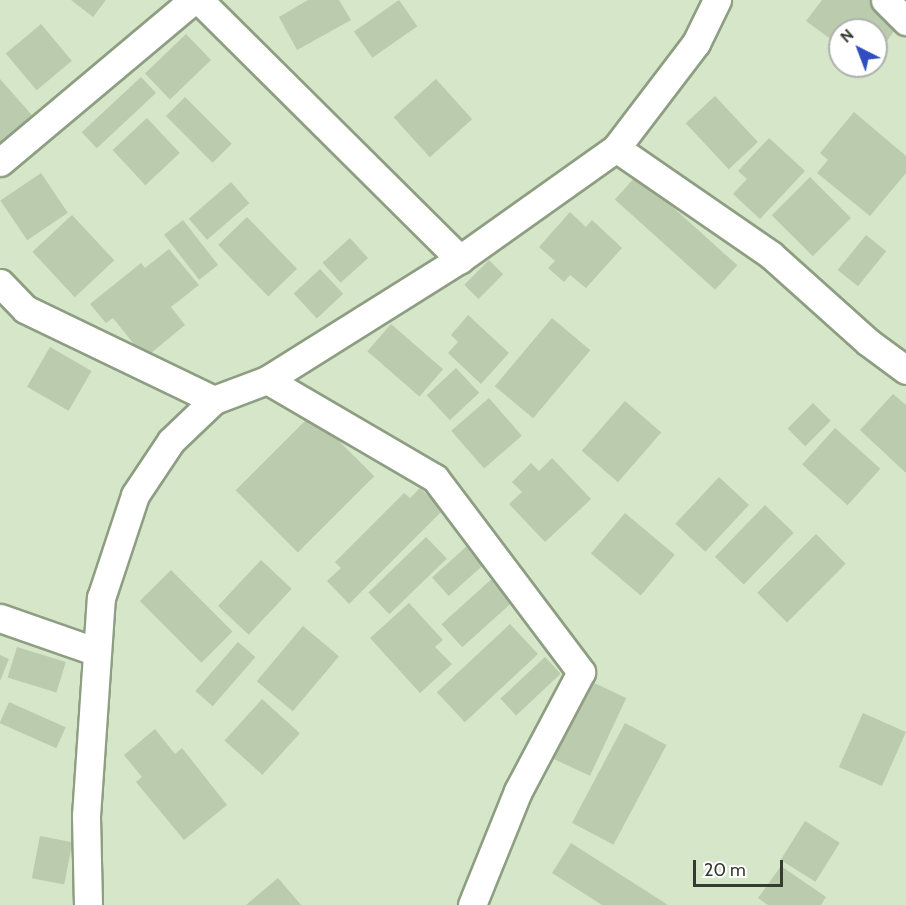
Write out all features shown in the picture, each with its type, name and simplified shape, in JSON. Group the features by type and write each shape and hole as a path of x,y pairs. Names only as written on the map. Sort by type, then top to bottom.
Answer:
{"street":[{"path":"0,162 193,0"},
{"path":"199,0 460,260"},
{"path":"88,905 86,816 95,651 101,598 135,495 171,441 214,400 267,380 460,260 616,148 696,43 717,0"},
{"path":"885,0 906,21"},
{"path":"616,148 771,255 868,342 906,370"},
{"path":"0,283 25,309 214,400"},
{"path":"267,380 435,478 581,672 518,791 472,905"},
{"path":"0,618 95,651"}],"building":[{"path":"71,0 106,0 93,17"},
{"path":"308,0 339,0 351,20 297,50 279,17"},
{"path":"399,0 417,26 372,58 354,32"},
{"path":"822,0 869,0 900,23 888,40 888,18 828,18 828,37 806,21"},
{"path":"41,24 72,61 37,90 6,54"},
{"path":"186,34 211,60 170,99 145,74"},
{"path":"141,77 156,93 97,148 82,132"},
{"path":"0,79 38,122 0,155"},
{"path":"436,79 472,119 430,157 394,117"},
{"path":"715,96 758,142 729,169 686,123"},
{"path":"185,97 232,144 213,163 166,116"},
{"path":"854,112 906,156 906,173 870,216 817,173 828,160 820,153"},
{"path":"147,118 180,153 145,185 113,150"},
{"path":"769,138 805,171 760,219 733,194 747,179 738,171"},
{"path":"41,173 68,213 27,240 0,200"},
{"path":"637,175 737,265 715,290 615,200"},
{"path":"810,177 851,218 813,256 772,215"},
{"path":"231,182 249,203 207,240 189,219"},
{"path":"570,212 586,227 592,220 622,248 586,288 570,275 564,282 548,268 555,261 539,247"},
{"path":"72,215 114,260 75,297 33,252"},
{"path":"247,217 297,269 268,297 218,245"},
{"path":"183,220 218,265 199,280 164,235"},
{"path":"866,235 886,251 858,286 838,270"},
{"path":"350,238 368,258 341,283 323,263"},
{"path":"169,249 199,285 171,307 185,325 145,358 113,318 106,323 90,304 141,263 145,268"},
{"path":"489,260 503,274 478,299 464,285"},
{"path":"320,269 343,294 317,318 294,294"},
{"path":"468,315 509,353 481,384 448,353 458,342 451,335"},
{"path":"552,318 590,350 533,418 495,386"},
{"path":"391,324 443,369 419,396 367,351"},
{"path":"50,347 92,371 69,411 27,387"},
{"path":"456,368 479,393 450,420 427,395"},
{"path":"893,394 906,405 906,473 860,430"},
{"path":"489,398 522,436 484,469 451,431"},
{"path":"625,401 661,432 618,482 582,451"},
{"path":"813,403 831,421 805,446 788,428"},
{"path":"312,414 374,476 298,553 236,490"},
{"path":"835,428 880,469 848,505 802,464"},
{"path":"552,458 591,499 545,542 509,504 522,492 512,482 531,463 539,471"},
{"path":"719,477 749,505 705,552 675,524"},
{"path":"420,488 443,510 349,604 327,581 341,568 335,562 404,493 410,498"},
{"path":"765,505 794,533 744,585 715,557"},
{"path":"625,513 675,555 641,595 591,554"},
{"path":"816,534 846,564 787,622 757,593"},
{"path":"426,537 447,559 389,614 368,593"},
{"path":"467,546 484,565 449,596 432,577"},
{"path":"261,560 292,589 249,635 218,606"},
{"path":"171,570 233,632 201,663 140,601"},
{"path":"495,576 516,599 462,647 441,624"},
{"path":"409,603 443,640 435,647 452,664 420,693 370,638"},
{"path":"510,624 538,654 465,722 437,692"},
{"path":"303,626 339,656 293,711 257,681"},
{"path":"238,642 255,657 213,706 195,691"},
{"path":"17,647 66,662 56,693 8,678"},
{"path":"0,655 9,659 0,681"},
{"path":"545,657 561,674 516,715 500,699"},
{"path":"590,681 626,698 590,776 554,759"},
{"path":"262,699 300,733 262,775 225,741"},
{"path":"9,702 66,727 56,748 0,723"},
{"path":"863,713 906,732 882,786 839,767"},
{"path":"625,723 666,745 613,845 572,823"},
{"path":"155,729 175,754 182,748 227,805 184,840 136,782 142,777 124,755"},
{"path":"805,821 840,843 815,882 781,860"},
{"path":"40,836 72,842 64,885 32,878"},
{"path":"571,843 668,905 602,905 552,873"},
{"path":"781,866 826,897 821,905 768,905 758,898"},
{"path":"278,878 301,905 246,905"}]}
